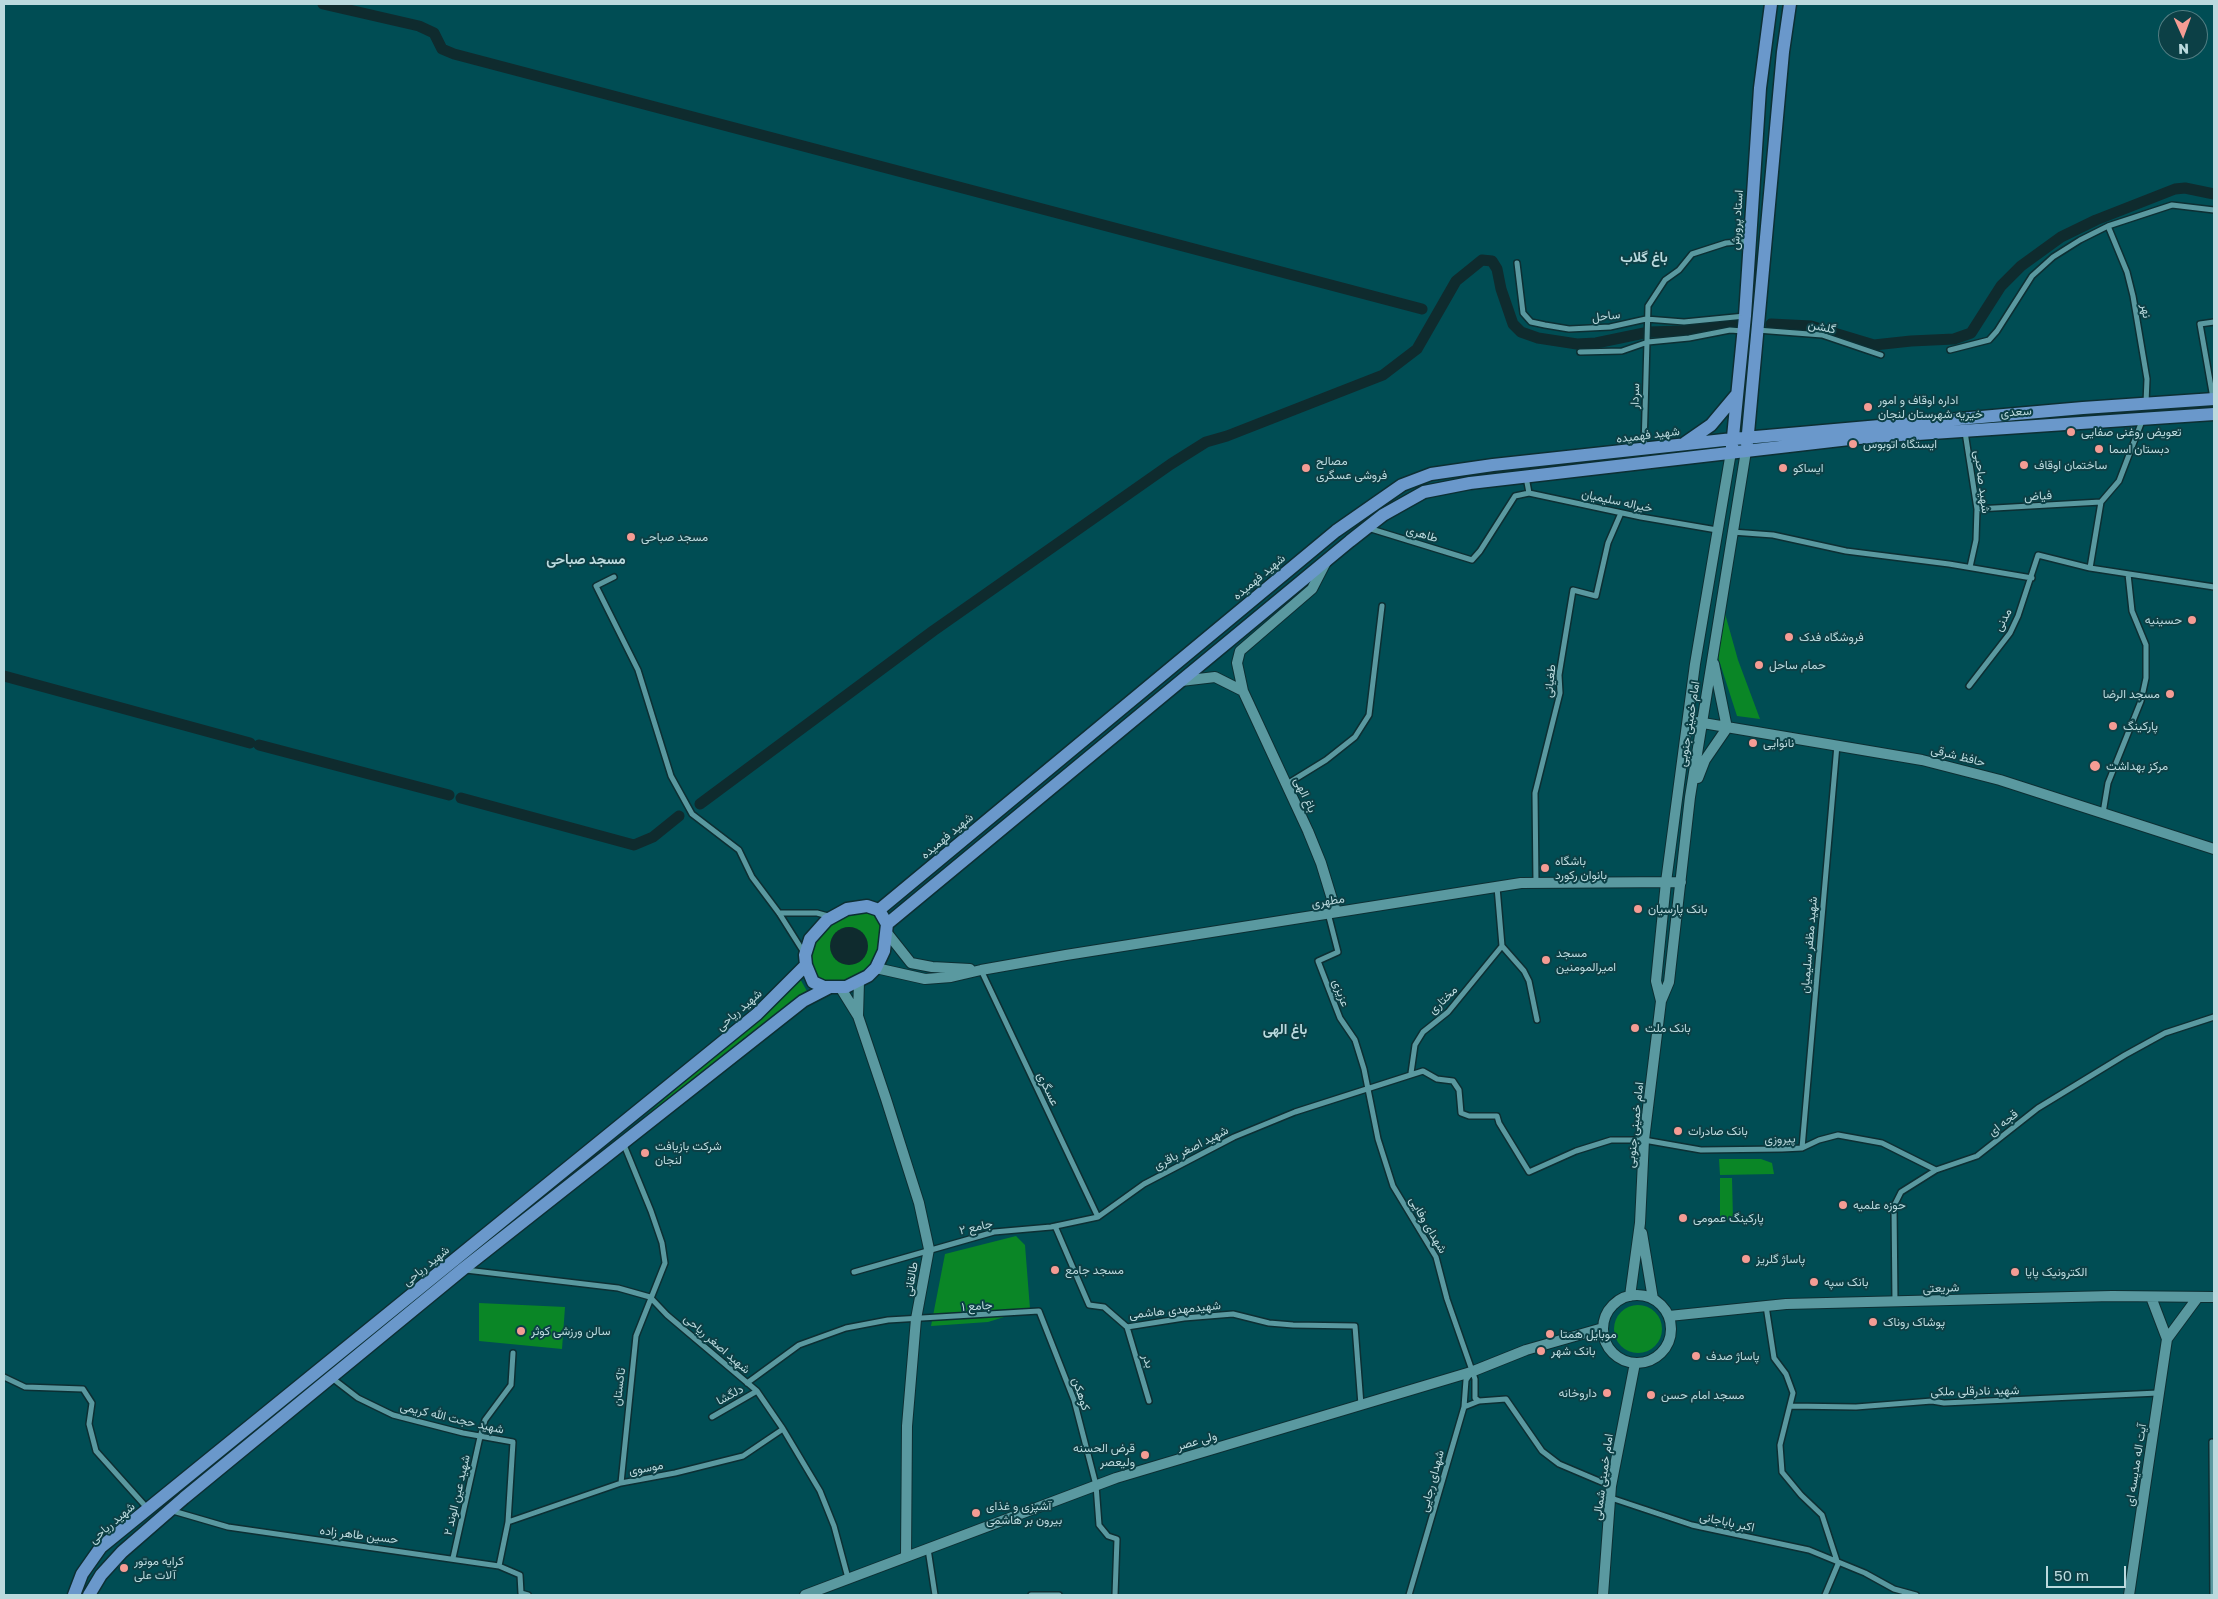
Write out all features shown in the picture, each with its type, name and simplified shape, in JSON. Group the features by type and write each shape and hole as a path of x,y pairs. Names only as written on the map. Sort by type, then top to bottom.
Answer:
{"main road":[{"name":"استاد پرورش","path":"1731,452 1745,316 1760,88 1771,4"},
{"path":"1746,451 1780,89 1790,4"},
{"path":"1760,88 1780,89"},
{"path":"1682,445 1711,425 1737,394"},
{"name":"سعدی","path":"1731,452 2146,403 2214,399"},
{"path":"2143,418 2146,403"},
{"name":"سعدی","path":"1733,439 1965,424 2214,414"},
{"name":"شهید فهمیده","path":"879,910 1336,531 1402,485 1432,474 1493,464 1644,450 1733,439"},
{"path":"888,929 1181,681 1383,515 1424,492 1470,483 1731,452"},
{"path":"867,906 879,910 888,929 884,951 876,968 859,981 835,988 813,982 805,960 810,939 822,925 847,909 867,906"},
{"name":"شهید ریاحی","path":"74,1595 82,1574 101,1547 757,1014 805,960"},
{"name":"شهید ریاحی","path":"89,1595 101,1575 122,1552 463,1269 803,1001 835,988"}],"street":[{"path":"1950,350 1989,340 1997,331 2004,317 2032,276 2053,257 2108,226 2172,205 2214,210"},
{"name":"نهر","path":"2108,226 2127,272 2133,296 2146,379 2146,403"},
{"path":"1646,319 1648,306 1655,293 1665,280 1680,270 1692,254 1726,242 1749,241"},
{"name":"ساحل","path":"1517,263 1523,313 1531,322 1569,329 1610,327 1646,319 1684,322 1745,316"},
{"name":"سردار","path":"1644,450 1648,342 1646,319"},
{"path":"2214,322 2200,324 2214,399"},
{"path":"1580,352 1622,351 1648,342 1689,338 1730,330 1743,331"},
{"name":"گلشن","path":"1757,330 1822,335 1881,355"},
{"path":"2143,418 2120,481 2101,502 2090,568 2214,587"},
{"name":"شهید صاحبی","path":"1965,424 1977,509 1976,540 1970,567"},
{"name":"امام خمینی جنوبی","path":"1640,1223 1644,1140 1661,1000 1669,982 1690,797 1746,451"},
{"name":"امام خمینی جنوبی","path":"1661,1000 1656,982 1666,882 1688,720 1731,452"},
{"path":"1526,477 1529,494"},
{"name":"خیراله سلیمیان","path":"1529,494 1717,530"},
{"name":"طاهری","path":"1367,528 1472,560 1480,551 1515,496 1529,494"},
{"name":"فیاض","path":"1977,509 2101,502"},
{"name":"طغیانی","path":"1536,883 1535,793 1560,692 1559,676 1573,590 1596,596 1608,543 1621,513"},
{"path":"1732,532 1773,534 1846,552 1970,567 2032,578"},
{"name":"مدنی","path":"1969,686 2010,633 2032,578 2038,555 2090,568"},
{"name":"باغ الهی","path":"1328,559 1312,589 1240,651 1237,663 1243,691 1321,863 1332,913"},
{"path":"2103,813 2108,783 2141,701 2146,678 2146,645 2132,611 2128,574"},
{"path":"614,577 596,586 638,670 671,776 692,814 738,850 752,877 779,913 805,960"},
{"path":"1286,784 1326,760 1355,737 1369,715 1382,606"},
{"path":"1690,797 1705,760 1727,728 1712,656"},
{"path":"1181,681 1214,677 1243,691"},
{"name":"حافظ شرقی","path":"1688,720 1922,760 2000,780 2214,849"},
{"name":"شهید مظفر سلیمیان","path":"1802,1148 1837,744"},
{"name":"مطهری","path":"981,970 1497,887 1536,883 1680,882"},
{"path":"1497,887 1502,946 1524,971 1529,981 1537,1020"},
{"path":"779,913 817,913 833,917"},
{"name":"عزیزی","path":"1332,913 1338,952 1318,961 1340,1018 1355,1040 1368,1089"},
{"path":"888,929 911,963 932,967 981,970"},
{"name":"مختاری","path":"1411,1073 1415,1045 1423,1032 1455,1005 1502,946"},
{"path":"876,968 925,979 951,977 981,970"},
{"name":"عسگری","path":"981,970 1098,1217"},
{"path":"858,1016 859,981"},
{"path":"835,988 858,1016"},
{"name":"طالقانی","path":"858,1016 919,1202 929,1249 916,1320 907,1426 906,1557"},
{"path":"2214,1017 2214,1024"},
{"name":"قجه ای","path":"1895,1302 1894,1206 1901,1192 1936,1170 1977,1156 2038,1108 2124,1055 2165,1033 2214,1017"},
{"name":"پیروزی","path":"1411,1073 1423,1070 1438,1079 1453,1082 1459,1090 1461,1114 1469,1116 1497,1116 1499,1123 1529,1172 1576,1151 1611,1140 1644,1140 1701,1150 1802,1148 1819,1140 1838,1135 1882,1143 1936,1170"},
{"name":"شهید اصغر باقری","path":"1029,1230 1098,1217 1144,1184 1234,1137 1296,1112 1411,1073"},
{"name":"شهدای وفایی","path":"1368,1089 1378,1138 1393,1186 1436,1257 1447,1299 1475,1379 1475,1398 1479,1401"},
{"name":"تاکستان","path":"621,1483 636,1336 665,1263 662,1243 651,1211 623,1143"},
{"path":"1630,1296 1640,1223"},
{"path":"1640,1223 1654,1299"},
{"name":"شهیدمهدی هاشمی","path":"1055,1226 1089,1305 1104,1307 1127,1327 1184,1318 1233,1314 1269,1323 1355,1326 1361,1405"},
{"name":"جامع ۲","path":"854,1272 929,1249 994,1232 1029,1230"},
{"path":"463,1269 618,1288 650,1297"},
{"path":"1630,1296 1646,1296 1654,1299 1663,1306 1669,1316 1672,1327 1670,1339 1665,1349 1652,1360 1635,1363 1616,1356 1607,1344 1603,1328 1605,1317 1611,1307 1620,1300 1630,1296"},
{"path":"2151,1296 2167,1339"},
{"name":"شریعتی","path":"1669,1316 1766,1305 2214,1296"},
{"name":"شهید اصغر ریاحی","path":"650,1297 667,1315 757,1391 783,1429 820,1491 848,1578"},
{"path":"2167,1339 2198,1297"},
{"path":"1766,1305 1774,1358 1786,1374 1793,1393 1780,1445 1782,1472 1801,1495 1822,1515 1838,1564 1825,1595"},
{"name":"جامع ۱","path":"747,1383 799,1345 846,1328 888,1320 916,1320 1039,1311"},
{"name":"کوهکن","path":"1039,1311 1074,1400 1096,1485 1099,1525 1108,1536 1117,1539 1115,1595"},
{"name":"بدر","path":"1127,1327 1150,1401"},
{"name":"ولی عصر","path":"805,1595 1096,1485 1472,1372 1526,1350 1603,1328"},
{"name":"آیت اله مدیسه ای","path":"2128,1595 2167,1339"},
{"name":"شهید عین الوند ۲","path":"453,1558 480,1436 485,1420 511,1385 514,1353"},
{"name":"امام خمینی شمالی","path":"1603,1595 1611,1486 1635,1363"},
{"name":"شهدای رجایی","path":"1409,1595 1464,1407 1466,1380 1472,1372"},
{"path":"4,1377 25,1387 83,1389 92,1403 88,1424 96,1451 148,1510"},
{"name":"شهید حجت الله کریمی","path":"331,1378 358,1398 393,1415 513,1442 508,1522 499,1566"},
{"name":"دلگشا","path":"712,1416 757,1391"},
{"name":"شهید نادرقلی ملکی","path":"1791,1406 1856,1407 1932,1401 1944,1404 2159,1393"},
{"path":"1464,1407 1479,1401 1506,1400 1542,1451 1559,1464 1611,1486"},
{"name":"موسوی","path":"508,1522 621,1483 675,1473 743,1456 783,1429"},
{"path":"2212,1442 2213,1595"},
{"name":"اکبر باباجانی","path":"1611,1498 1692,1525 1809,1550 1838,1564 1864,1572 1894,1589 1916,1595"},
{"name":"حسین طاهر زاده","path":"171,1510 228,1527 499,1566 520,1575 521,1593 528,1595"},
{"path":"928,1549 935,1595"},
{"path":"1031,1595 1059,1595"}],"green space":[{"path":"1724,610 1738,660 1760,719 1737,716 1718,657"},
{"path":"863,910 877,912 884,923 880,951 865,974 840,984 819,982 810,958 815,940 826,925 842,915"},
{"path":"799,977 808,993 648,1119 644,1117 751,1024"},
{"path":"1719,1159 1761,1159 1772,1163 1774,1174 1720,1175"},
{"path":"1720,1178 1732,1178 1733,1220 1720,1220"},
{"path":"1016,1236 1025,1245 1030,1309 988,1322 931,1326 945,1254"},
{"name":"سالن ورزشی کوثر","path":"479,1303 565,1307 562,1349 479,1341"},
{"path":"1638,1305 1647,1307 1655,1312 1660,1320 1662,1329 1660,1338 1655,1346 1647,1351 1638,1353 1629,1351 1621,1346 1616,1338 1614,1329 1616,1320 1621,1312 1629,1307"}],"water":[{"path":"849,927 862,933 868,946 862,959 849,965 836,959 830,946 836,933"}],"waterway":[{"path":"323,4 419,26 434,33 442,49 454,54 1422,309"},
{"path":"1771,324 1811,326 1874,345 1954,339 1971,333 2001,286 2021,266 2061,237 2096,220 2175,189 2185,188 2214,194"},
{"path":"700,804 933,631 1171,464 1206,442 1227,436 1383,375 1417,349 1456,281 1482,260 1492,261 1497,269 1501,289 1513,324 1521,332 1538,338 1577,344 1596,343 1649,332 1682,331 1726,323 1740,323"},
{"path":"4,676 250,743"},
{"path":"259,745 449,795"},
{"path":"461,798 634,845 653,837 679,816"}],"place":[{"name":"اداره اوقاف و امور خیریه شهرستان لنجان","path":"1868,407"},
{"name":"تعویض روغنی صفایی","path":"2071,432"},
{"name":"ایستگاه اتوبوس","path":"1853,444"},
{"name":"دبستان اسما","path":"2099,449"},
{"name":"ساختمان اوقاف","path":"2024,465"},
{"name":"مصالح فروشی عسگری","path":"1306,468"},
{"name":"ایساکو","path":"1783,468"},
{"name":"مسجد صباحی","path":"631,537"},
{"name":"حسینیه","path":"2192,620"},
{"name":"فروشگاه فدک","path":"1789,637"},
{"name":"حمام ساحل","path":"1759,665"},
{"name":"مسجد الرضا","path":"2170,694"},
{"name":"پارکینگ","path":"2113,726"},
{"name":"نانوایی","path":"1753,743"},
{"name":"مرکز بهداشت","path":"2095,766"},
{"name":"باشگاه بانوان رکورد","path":"1545,868"},
{"name":"بانک پارسیان","path":"1638,909"},
{"name":"مسجد امیرالمومنین","path":"1546,960"},
{"name":"بانک ملت","path":"1635,1028"},
{"name":"بانک صادرات","path":"1678,1131"},
{"name":"شرکت بازیافت لنجان","path":"645,1153"},
{"name":"حوزه علمیه","path":"1843,1205"},
{"name":"پارکینگ عمومی","path":"1683,1218"},
{"name":"پاساژ گلریز","path":"1746,1259"},
{"name":"مسجد جامع","path":"1055,1270"},
{"name":"الکترونیک پایا","path":"2015,1272"},
{"name":"بانک سپه","path":"1814,1282"},
{"name":"پوشاک روناک","path":"1873,1322"},
{"name":"سالن ورزشی کوثر","path":"521,1331"},
{"name":"موبایل همتا","path":"1550,1334"},
{"name":"بانک شهر","path":"1541,1351"},
{"name":"پاساژ صدف","path":"1696,1356"},
{"name":"داروخانه","path":"1607,1393"},
{"name":"مسجد امام حسن","path":"1651,1395"},
{"name":"قرض الحسنه ولیعصر","path":"1145,1455"},
{"name":"آشپزی و غذای بیرون بر هاشمی","path":"976,1513"},
{"name":"کرایه موتور آلات علی","path":"124,1568"}],"district":[{"name":"باغ گلاب","path":"1644,258"},
{"name":"مسجد صباحی","path":"586,560"},
{"name":"باغ الهی","path":"1285,1030"}]}
